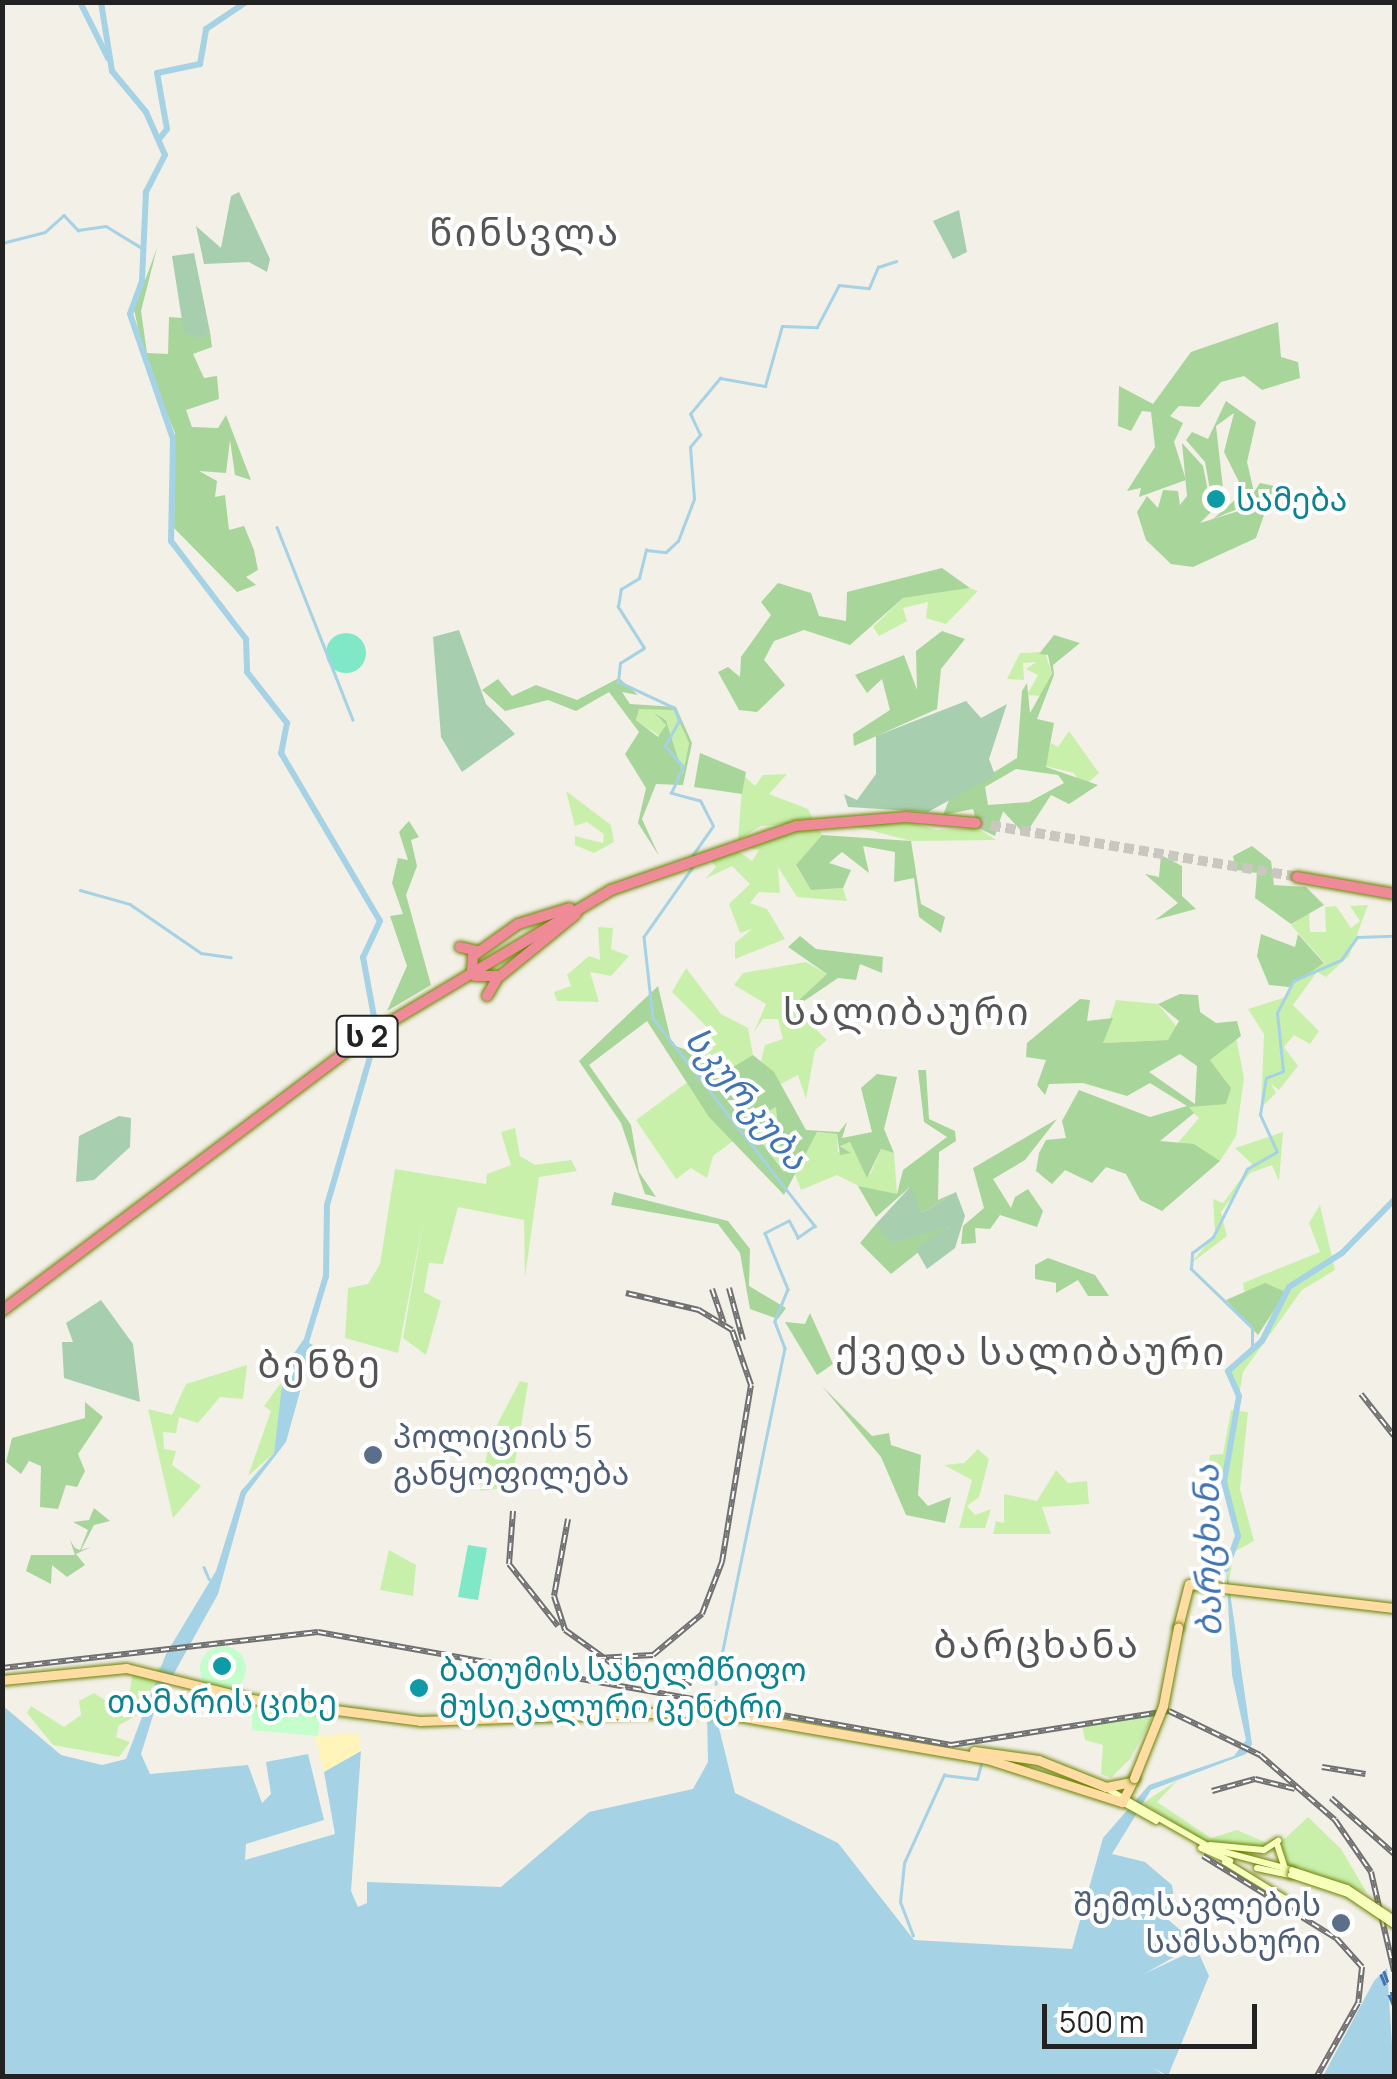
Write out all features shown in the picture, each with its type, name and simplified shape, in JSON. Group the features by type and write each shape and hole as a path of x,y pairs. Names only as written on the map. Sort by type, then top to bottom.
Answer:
{"highway":[{"path":"487,996 500,976 559,920 611,890 742,840 816,824 870,819 976,822"},
{"path":"1297,877 1394,894"},
{"path":"460,946 479,951 536,917 559,920 592,901"},
{"name":"ს 2","path":"2,1311 245,1121 492,958 559,920"},
{"path":"479,951 474,973 500,976"}],"main road":[{"path":"1127,1802 1163,1706 1186,1584 1394,1608"},
{"path":"2,1680 148,1673 178,1682 394,1717 709,1711 975,1757 1127,1802"},
{"path":"487,1715 706,1706 1049,1764 1098,1784 1204,1845 1290,1871 1348,1894 1394,1922"},
{"path":"1044,1778 1040,1769 1049,1764"},
{"path":"1098,1784 1134,1779"},
{"path":"1147,1813 1284,1898"},
{"path":"1204,1845 1264,1850 1278,1841 1290,1871"},
{"path":"1211,1854 1290,1871"}],"green space":[{"path":"239,192 270,259 267,272 249,262 204,264 196,226 221,248 231,196"},
{"path":"959,210 967,252 953,259 933,221"},
{"path":"157,248 141,311 147,353 168,354 169,317 183,318 184,332 201,338 210,332 212,347 193,354 204,378 217,376 219,399 186,410 192,427 218,428 226,415 251,480 235,475 230,440 226,473 199,471 217,481 215,497 225,495 229,530 244,526 254,550 258,570 246,577 256,585 237,592 174,528 175,433 145,358 134,310"},
{"path":"194,253 210,332 201,339 184,333 172,256"},
{"path":"1278,322 1281,357 1298,362 1300,378 1262,390 1244,376 1221,382 1199,407 1179,406 1170,416 1183,423 1174,442 1186,480 1139,497 1141,488 1127,491 1155,447 1151,412 1142,411 1131,431 1118,426 1119,386 1153,404 1191,352"},
{"path":"1226,401 1256,422 1247,462 1254,492 1235,510 1213,519 1244,492 1224,452 1234,413 1216,426 1224,497 1213,507 1205,462 1186,440 1192,432 1208,439"},
{"path":"1182,443 1203,466 1212,511 1200,523 1242,510 1260,483 1274,486 1256,538 1193,567 1171,564 1146,540 1137,512 1147,496 1158,508 1163,490 1178,491 1180,505 1187,496"},
{"path":"942,568 970,588 903,598 850,645 804,630 774,641 764,660 785,685 757,712 739,710 718,672 728,667 740,677 741,657 771,615 761,602 778,583 811,593 819,616 846,621 847,592"},
{"path":"970,588 978,591 946,624 926,618 928,602 903,608 907,621 879,636 873,627 903,598"},
{"path":"459,630 486,704 515,734 462,772 441,737 433,637"},
{"path":"942,631 965,639 941,669 937,709 854,746 853,734 890,710 882,679 867,693 855,675 904,655 917,690 916,651"},
{"path":"346,633 360,639 366,653 360,667 346,673 332,667 326,653 332,639"},
{"path":"1054,635 1080,643 1053,665 1054,675 1037,719 1054,723 1046,767 1098,785 1069,804 1051,795 1025,835 1003,811 995,836 978,828 973,809 943,815 949,800 1017,758 1022,691 1027,683 1030,713 1052,674 1048,655 1039,654","holes":["1016,769 1058,775 1064,783 1029,802 988,805 985,787"]},
{"path":"1045,652 1052,674 1042,696 1027,695 1038,675 1026,669 1036,662 1023,663 1024,680 1007,679 1020,653"},
{"path":"619,678 638,695 622,692 630,704 676,707 692,743 683,785 656,784 642,819 659,856 638,823 646,788 625,754 639,732 609,692 576,711 548,700 505,711 482,690 498,679 512,696 536,685 577,700","holes":["639,709 674,710 689,743 683,774 666,720 654,713 666,725 658,737 636,720"]},
{"path":"966,701 981,718 1007,704 989,759 995,775 928,812 848,807 844,794 857,800 876,774 876,736"},
{"path":"639,709 674,709 689,743 683,775 666,719 656,716 666,725 662,738 636,720"},
{"path":"1069,731 1099,773 1083,787 1074,773 1045,766 1051,743 1058,747"},
{"path":"700,753 746,772 742,794 694,787"},
{"path":"787,774 769,794 808,809 814,821 761,826 738,840 743,775 755,786 763,775"},
{"path":"566,791 611,825 614,842 594,853 575,845 575,836 603,843 604,834 587,822 575,826"},
{"path":"900,819 936,830 978,828 996,840 911,841 842,823"},
{"path":"409,821 419,837 411,840 417,866 406,895 431,985 387,1011 407,966 390,916 403,914 392,883 398,858 408,860 399,832"},
{"path":"816,825 822,835 796,866 811,890 843,888 847,901 797,897 778,867 780,893 759,892 750,903 767,909 785,939 735,959 735,943 752,929 740,933 729,904 750,884 732,866 705,879 716,867 710,859 734,848 752,861 759,850 740,846"},
{"path":"822,835 911,841 921,904 945,917 941,933 919,917 914,878 894,882 895,852 863,846 869,873 842,852 829,863 851,870 843,888 811,890 796,865"},
{"path":"1252,846 1271,861 1274,885 1306,887 1324,905 1291,924 1255,898 1257,873 1236,870 1233,856"},
{"path":"1161,855 1182,866 1182,896 1196,909 1155,920 1178,903 1145,874 1159,877"},
{"path":"1368,905 1349,956 1326,977 1317,972 1293,1005 1319,1031 1310,1044 1294,1035 1284,1047 1298,1066 1279,1090 1271,1084 1276,1093 1261,1108 1264,1034 1248,1009 1286,997 1297,977 1325,963 1291,925 1309,912 1310,932 1326,932 1325,907 1336,906 1351,928 1360,921 1350,906"},
{"path":"598,927 613,928 611,949 629,956 611,976 590,972 599,1002 557,1001 554,992 571,986 567,975 589,956 600,960"},
{"path":"1261,934 1295,947 1298,934 1324,963 1289,987 1269,985 1257,956"},
{"path":"800,936 816,949 883,957 882,973 860,964 856,980 838,978 782,1016 827,974 788,947"},
{"path":"806,962 827,974 783,1016 796,1010 827,1040 815,1050 806,1099 798,1075 781,1084 761,1061 765,1045 783,1039 778,1019 763,1019 754,1032 766,1004 734,985 743,973"},
{"path":"686,968 721,1014 748,1028 753,1055 725,1075 703,1057 713,1049 706,1026 672,992"},
{"path":"658,986 672,1045 697,1053 720,1075 753,1055 774,1072 806,1130 839,1132 847,1122 842,1138 872,1132 861,1088 877,1074 897,1077 884,1129 894,1153 881,1149 867,1178 850,1142 840,1146 851,1153 840,1155 837,1134 817,1132 784,1195 709,1117 647,1021 589,1065 631,1125 639,1172 656,1197 645,1194 621,1123 579,1061","holes":["776,1107 780,1148 792,1162 784,1172 754,1132 776,1119 749,1122"]},
{"path":"1180,994 1198,995 1200,1012 1216,1023 1237,1021 1241,1036 1210,1060 1231,1088 1226,1104 1189,1107 1194,1113 1160,1141 1194,1144 1220,1161 1162,1211 1140,1200 1126,1174 1106,1167 1092,1183 1065,1170 1052,1184 1036,1171 1039,1153 1046,1140 1066,1138 1062,1121 1079,1090 1150,1117 1187,1106 1150,1083 1127,1096 1083,1083 1049,1084 1045,1095 1037,1085 1046,1060 1026,1057 1027,1043 1080,999 1090,1000 1087,1021 1113,1018 1103,1043 1168,1040 1179,1021 1158,1004","holes":["1180,1054 1197,1066 1195,1104 1149,1072"]},
{"path":"1116,1000 1158,1004 1177,1027 1168,1040 1102,1043"},
{"path":"1236,1037 1244,1078 1236,1136 1220,1161 1177,1144 1199,1118 1187,1107 1216,1100 1226,1081 1210,1060"},
{"path":"918,1070 926,1070 929,1119 955,1131 956,1141 939,1152 938,1200 956,1192 922,1213 910,1187 876,1217 858,1186 897,1194 903,1170 947,1137 924,1122"},
{"path":"689,1081 733,1141 713,1156 707,1178 691,1168 676,1179 636,1120"},
{"path":"776,1107 792,1162 784,1172 754,1131 776,1122 749,1121"},
{"path":"119,1116 131,1118 130,1147 94,1180 76,1182 79,1136"},
{"path":"1057,1119 1025,1160 993,1179 1011,1208 1015,1197 1028,1189 1043,1211 1037,1227 1000,1215 990,1229 975,1228 976,1243 961,1244 963,1226 984,1208 973,1168"},
{"path":"515,1128 520,1156 535,1165 571,1160 577,1171 539,1177 525,1277 524,1220 458,1207 443,1264 429,1263 424,1292 441,1301 426,1355 403,1338 423,1222 398,1353 345,1338 348,1288 368,1284 380,1264 395,1169 486,1184 487,1174 511,1165 501,1132"},
{"path":"816,1132 837,1134 838,1152 850,1153 840,1145 850,1142 870,1175 881,1149 894,1153 897,1194 882,1198 837,1175 801,1190 793,1169"},
{"path":"1283,1132 1279,1181 1272,1165 1250,1173 1221,1212 1227,1236 1190,1264 1215,1234 1213,1199 1223,1203 1252,1164 1235,1148"},
{"path":"911,1186 922,1213 956,1192 965,1216 955,1248 927,1269 915,1248 950,1227 892,1243 876,1224"},
{"path":"614,1192 728,1221 750,1249 749,1286 786,1308 778,1319 750,1309 740,1253 718,1224 611,1205"},
{"path":"1320,1205 1335,1270 1302,1290 1243,1372 1239,1396 1228,1371 1258,1345 1280,1305 1276,1293 1244,1291 1243,1283 1320,1252 1309,1223"},
{"path":"876,1224 921,1233 950,1227 891,1274 860,1243"},
{"path":"1048,1258 1095,1275 1109,1296 1088,1296 1078,1280 1056,1293 1056,1283 1035,1279 1035,1265"},
{"path":"1265,1283 1286,1292 1258,1335 1226,1300"},
{"path":"101,1300 133,1344 140,1402 64,1378 62,1342 73,1342 66,1323"},
{"path":"810,1313 833,1364 817,1375 785,1322 805,1324"},
{"path":"247,1365 243,1399 220,1397 198,1423 179,1417 176,1433 163,1432 164,1449 176,1451 172,1465 201,1486 173,1518 148,1409 172,1415 186,1384"},
{"path":"283,1380 274,1453 248,1476 271,1411 264,1406"},
{"path":"520,1381 528,1383 511,1487 480,1491 490,1438"},
{"path":"822,1386 872,1436 889,1433 891,1445 921,1455 918,1495 928,1506 951,1497 945,1523 906,1515 881,1457"},
{"path":"85,1402 103,1417 78,1454 85,1471 77,1487 66,1485 58,1509 40,1507 41,1466 29,1461 21,1474 6,1462 12,1438 85,1418"},
{"path":"1231,1410 1248,1412 1240,1489 1254,1541 1234,1552 1228,1588 1227,1565 1238,1541 1219,1475 1192,1475 1207,1472 1210,1455 1223,1454"},
{"path":"978,1449 989,1459 979,1497 967,1506 975,1515 991,1509 985,1528 959,1528 972,1480 944,1465 964,1463"},
{"path":"1056,1470 1068,1483 1087,1481 1089,1504 1042,1507 1051,1534 993,1534 996,1521 1004,1523 1004,1494 1037,1501"},
{"path":"94,1508 110,1521 94,1525 81,1550 91,1547 76,1554 85,1565 67,1577 52,1565 51,1584 26,1571 31,1555 75,1555 70,1540 80,1550 88,1530 73,1522 89,1520"},
{"path":"468,1545 487,1548 478,1600 458,1597"},
{"path":"389,1550 416,1565 413,1596 380,1590"},
{"path":"223,1646 239,1653 246,1669 239,1685 223,1692 207,1685 200,1669 207,1653"},
{"path":"166,1661 138,1715 119,1725 116,1737 130,1742 119,1757 53,1745 27,1713 31,1706 64,1727 81,1715 79,1701 94,1693 111,1704 128,1700 133,1673 148,1677"},
{"path":"252,1702 321,1711 318,1736 252,1730"},
{"path":"1156,1711 1130,1759 1111,1778 1101,1774 1103,1745 1085,1740 1082,1724"},
{"path":"1178,1780 1157,1802 1211,1838 1237,1830 1267,1843 1280,1834 1263,1848 1206,1843 1143,1803"},
{"path":"1308,1817 1341,1849 1367,1893 1283,1863 1278,1845"}],"sand":[{"path":"358,1733 361,1751 324,1772 315,1736"}],"water":[{"path":"303,1340 313,1345 286,1442 246,1494 218,1594 156,1706 141,1754 150,1774 248,1765 262,1803 271,1794 266,1762 308,1754 324,1820 246,1844 245,1860 335,1834 324,1772 361,1751 351,1891 358,1907 367,1903 367,1882 501,1887 589,1812 693,1789 708,1762 707,1715 716,1716 735,1793 838,1843 914,1940 1072,1949 1103,1838 1149,1785 1234,1756 1246,1740 1232,1675 1226,1565 1252,1744 1246,1754 1151,1790 1112,1854 1145,1862 1172,1885 1176,1911 1160,1913 1197,1944 1144,1974 1197,1949 1209,1976 1168,2076 1153,2068 1165,2076 3,2076 2,1705 61,1755 102,1765 126,1759 166,1654 216,1571 241,1491 274,1453 284,1368"},
{"path":"1387,1968 1394,2076 1323,2076 1374,1981"}],"waterway":[{"path":"80,2 108,58"},
{"path":"101,2 112,71 146,112 165,155 146,192 142,281 130,314 173,439 171,541 246,639 247,672 287,723 281,753 380,921 363,957 377,1033 327,1205 326,1276 304,1349"},
{"path":"160,138 167,129 157,73 200,64 206,29 246,2"},
{"path":"2,243 45,232 64,215 78,230 106,226 142,248"},
{"name":"სკურკუბა","path":"690,859 713,826 700,801 671,793 683,767 665,746 679,721 674,708 618,682 620,663 644,648 618,607 621,589 639,578 646,550 666,552 678,541 694,499 690,447 700,435 690,414 720,378 765,386 782,326 817,327 839,285 869,288 878,267 896,261"},
{"path":"277,527 353,720"},
{"name":"სკურკუბა","path":"693,867 644,937 653,1018 815,1226 798,1238 789,1221 765,1233 788,1289 775,1322 785,1348 716,1684"},
{"path":"80,890 130,904 201,953 231,957"},
{"path":"1252,1349 1252,1328 1191,1269 1192,1253 1213,1237 1247,1169 1277,1152 1260,1115 1266,1078 1283,1071 1277,1013 1293,981 1341,960 1357,937 1394,936"},
{"name":"ბარცხანა","path":"1226,1569 1238,1536 1224,1482 1239,1396 1228,1371 1262,1341 1289,1287 1342,1253 1394,1200"},
{"path":"204,1567 209,1579"},
{"path":"913,1936 900,1902 904,1863 944,1775 977,1779 981,1764"}],"ferry route":[{"path":"1384,1971 1394,1999"},
{"path":"1381,1974 1394,2006"}],"tunnel":[{"path":"976,823 1297,877"}],"railway":[{"path":"729,1288 743,1340"},
{"path":"712,1289 724,1323"},
{"path":"598,1658 653,1655 702,1614 722,1562 751,1385 732,1330 699,1310 626,1293"},
{"path":"1361,1394 1394,1436"},
{"path":"513,1511 509,1564 558,1626"},
{"path":"568,1519 554,1596 565,1630 614,1665 692,1683"},
{"path":"2,1668 318,1632 951,1745 1169,1711 1260,1755 1335,1820 1371,1872 1394,1971"},
{"path":"1322,1767 1365,1774"},
{"path":"1212,1791 1255,1779 1295,1789"},
{"path":"1331,1798 1394,1854"},
{"path":"1203,1856 1336,1938 1362,1967 1358,2003 1317,2076"}],"place":[{"name":"სამება","path":"1216,499"},
{"name":"პოლიციის 5 განყოფილება","path":"373,1455"},
{"name":"თამარის ციხე","path":"222,1666"},
{"name":"ბათუმის სახელმწიფო მუსიკალური ცენტრი","path":"419,1688"},
{"name":"შემოსავლების სამსახური","path":"1341,1923"}],"district":[{"name":"წინსვლა","path":"525,232"},
{"name":"სალიბაური","path":"907,1011"},
{"name":"ქვედა სალიბაური","path":"1031,1351"},
{"name":"ბენზე","path":"320,1364"},
{"name":"ბარცხანა","path":"1037,1644"}]}
